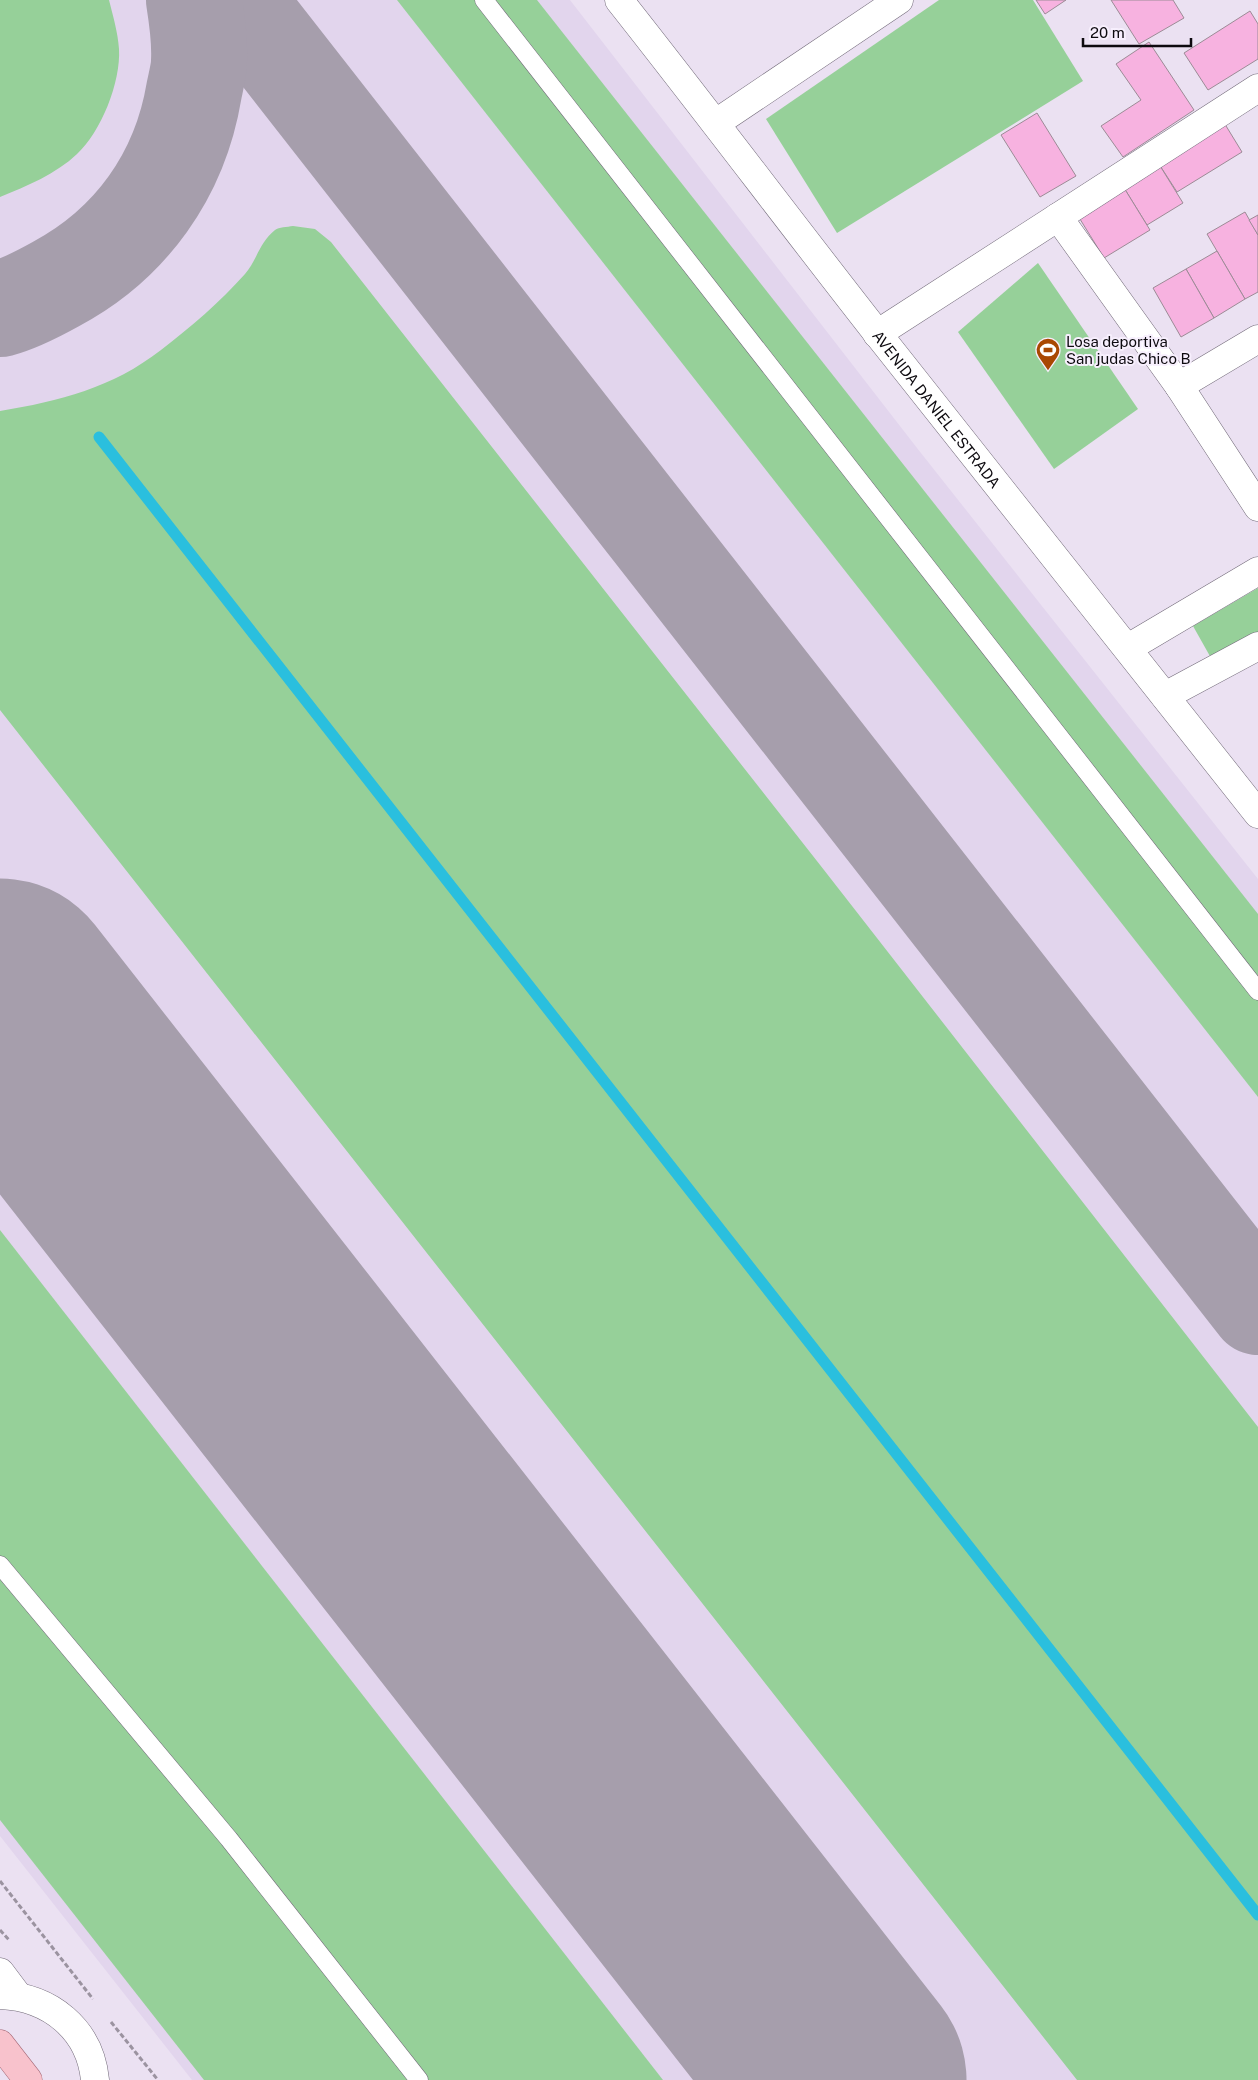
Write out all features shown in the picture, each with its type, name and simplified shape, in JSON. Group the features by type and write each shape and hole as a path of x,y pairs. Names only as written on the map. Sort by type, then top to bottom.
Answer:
{"main road":[{"path":"0,2044 28,2080"}],"street":[{"name":"AVENIDA DANIEL ESTRADA","path":"619,0 716,123 877,334 1258,814"},
{"path":"716,123 899,0"},
{"path":"877,334 1258,88"},
{"path":"1058,217 1178,386 1258,507"},
{"path":"1178,386 1258,340"},
{"path":"1128,648 1258,571"},
{"path":"1165,696 1258,646"},
{"path":"0,1972 9,1996 44,2004 66,2019 83,2040 93,2065 95,2080"}],"lane":[{"path":"484,0 1258,991"},
{"path":"0,1565 229,1839 419,2080"}],"path":[{"path":"0,1881 96,2003"},
{"path":"108,2018 158,2080"}],"shaded area":[{"path":"0,0 570,0 917,448 1258,879 1258,2080 192,2080 0,1836"}],"green space":[{"path":"0,0 109,0 119,49 119,62 108,106 86,145 60,168 31,184 0,197"},
{"path":"397,0 537,0 1258,914 1258,1097"},
{"path":"939,0 1033,0 1083,81 837,233 766,119"},
{"path":"293,226 315,229 331,242 1258,1427 1258,2080 1077,2080 0,710 0,411 44,403 85,391 124,374 142,363 205,314 226,294 245,274 265,240 275,230"},
{"name":"Losa deportiva San judas Chico B","path":"1038,263 1138,409 1054,469 958,332"},
{"path":"1258,588 1258,632 1211,658 1193,626"},
{"path":"0,1230 663,2080 204,2080 0,1820"}],"building":[{"path":"1036,0 1066,0 1045,14"},
{"path":"1111,0 1173,0 1184,18 1139,44"},
{"path":"1250,11 1258,24 1258,59 1208,90 1184,53"},
{"path":"1149,42 1194,110 1123,157 1101,126 1141,100 1116,64"},
{"path":"1037,113 1076,176 1040,197 1001,135"},
{"path":"1223,121 1242,152 1177,192 1157,161"},
{"path":"1157,161 1183,203 1147,225 1121,183"},
{"path":"1121,183 1150,230 1104,258 1075,211"},
{"path":"1245,212 1258,235 1258,292 1245,299 1207,234"},
{"path":"1258,215 1258,235 1249,220"},
{"path":"1217,251 1245,299 1214,318 1186,269"},
{"path":"1186,269 1214,318 1181,337 1153,288"}],"waterway":[{"path":"99,437 1258,1915"}],"taxiway":[{"path":"0,309 21,302 83,268 129,228 148,204 164,178 177,151 187,122 199,64 199,38 194,0"},
{"path":"236,0 1258,1307"}],"runway":[{"path":"0,999 846,2080"}],"place":[{"name":"Losa deportiva San judas Chico B","path":"1048,371"}]}
